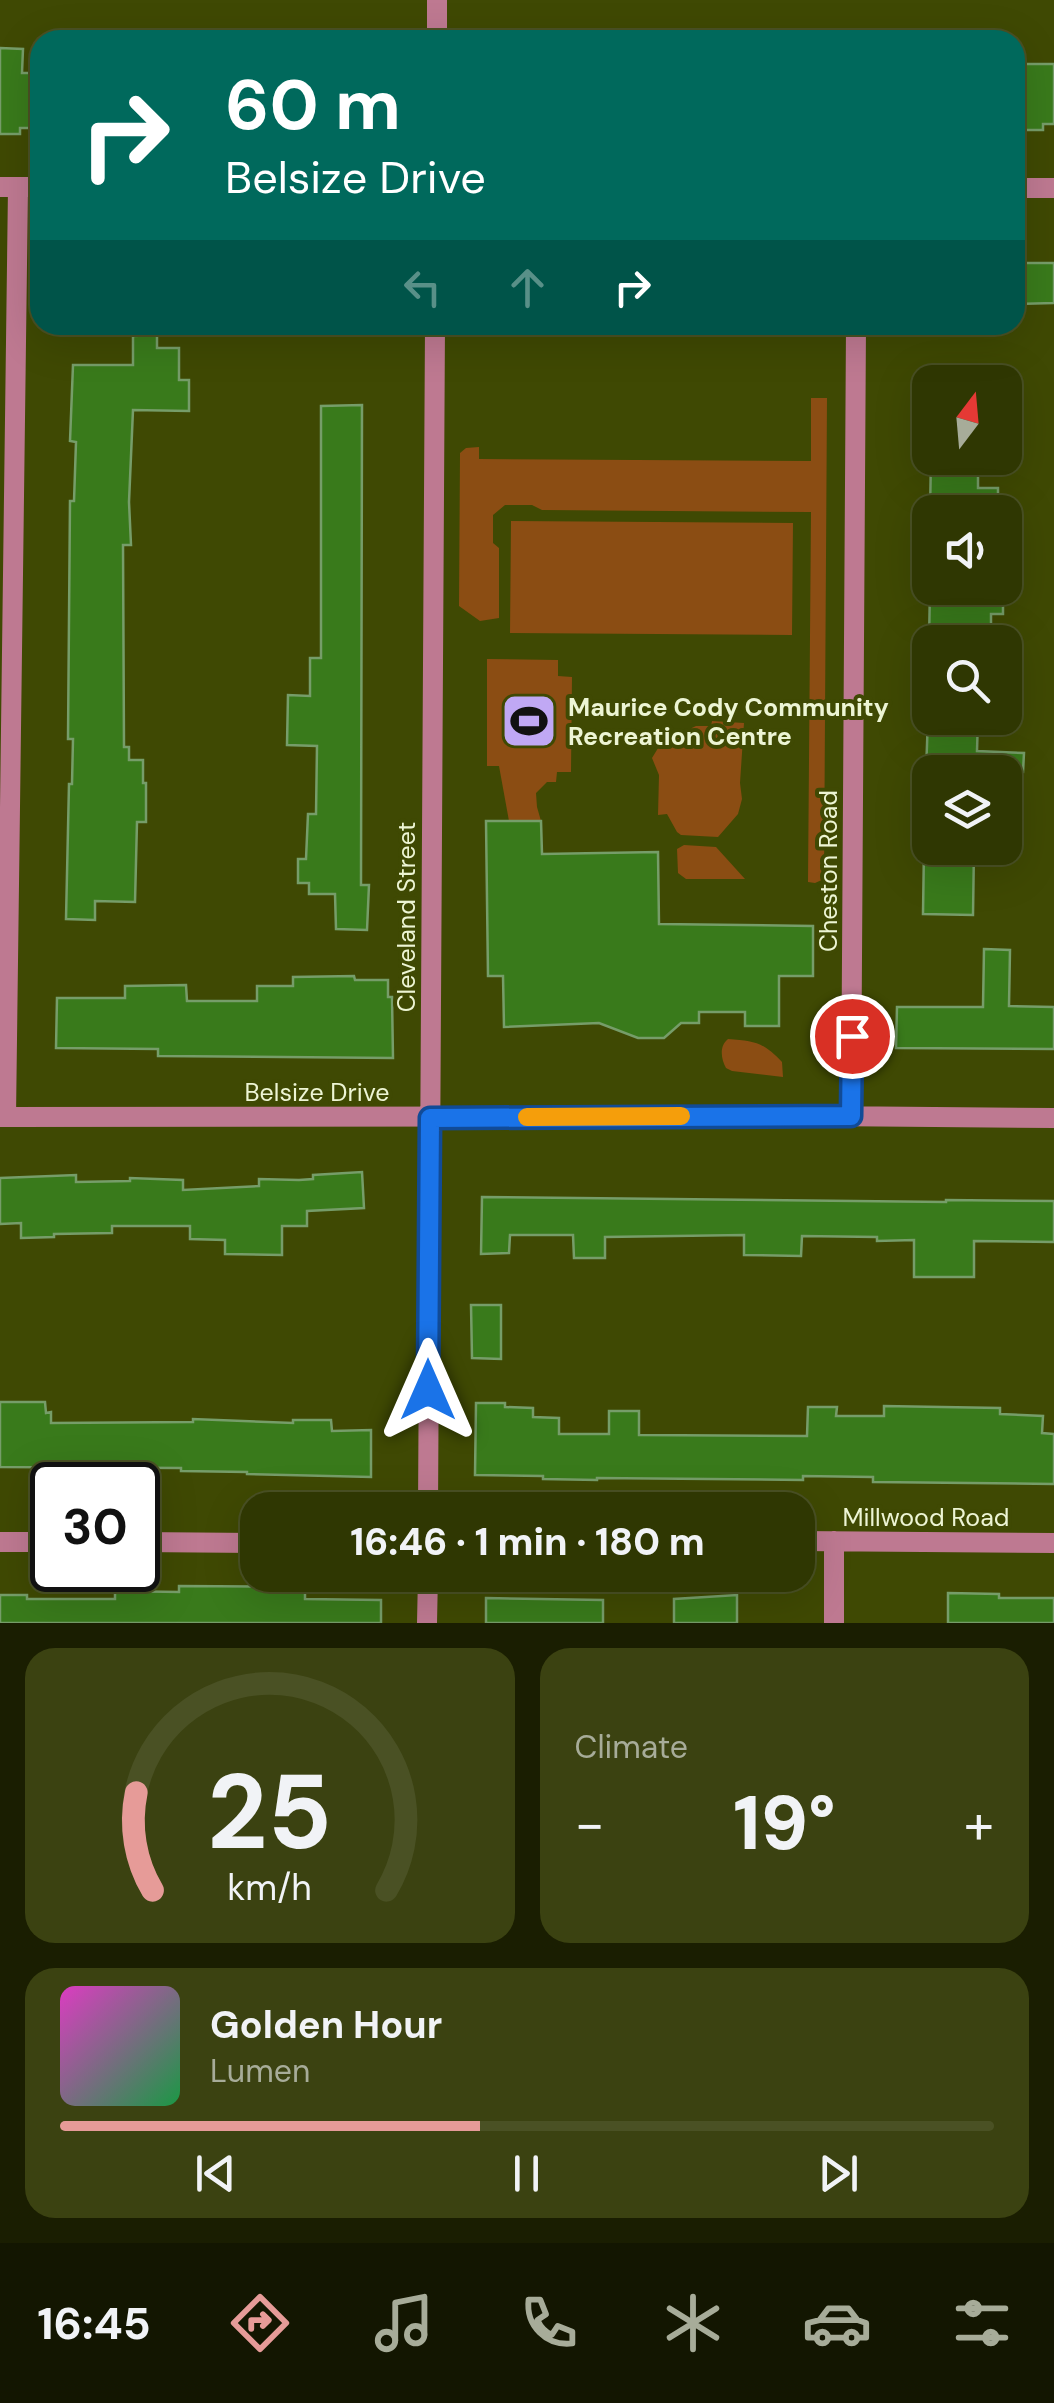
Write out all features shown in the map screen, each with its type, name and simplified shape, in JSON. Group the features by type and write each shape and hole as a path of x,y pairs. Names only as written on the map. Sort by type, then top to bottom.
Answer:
{"street":[{"path":"437,30 438,0"},
{"path":"3,1116 9,187"},
{"path":"1025,188 1054,188"},
{"name":"Cleveland Street","path":"428,1492 435,335"},
{"name":"Cheston Road","path":"851,1116 856,335"},
{"name":"Belsize Drive","path":"3,1116 1054,1118"},
{"path":"834,1541 834,1623"},
{"path":"0,1542 30,1542"},
{"path":"160,1542 240,1542"},
{"name":"Millwood Road","path":"815,1542 1054,1543"},
{"path":"428,1592 428,1623"}],"shaded area":[{"path":"811,398 827,398 824,879 815,883 808,882 811,512 542,510 532,505 505,505 493,515 493,543 499,548 499,618 480,621 459,606 460,453 466,448 479,447 479,459 811,461"},
{"path":"511,521 793,523 792,635 510,633"},
{"name":"Maurice Cody Community Recreation Centre","path":"487,659 558,660 558,676 572,677 571,772 557,772 556,782 547,782 536,793 541,821 509,821 499,766 487,766"},
{"path":"712,721 744,723 742,799 738,814 718,837 681,835 667,814 658,815 659,775 652,758 666,735 711,726"},
{"path":"684,845 716,847 745,879 686,879 678,873 677,849"},
{"path":"728,1039 764,1046 782,1062 783,1077 726,1068 722,1053"}],"building":[{"path":"0,48 23,49 22,73 30,73 30,128 20,128 20,134 0,134"},
{"path":"1025,64 1054,64 1054,124 1043,124 1043,130 1025,130"},
{"path":"1025,263 1054,263 1054,303 1025,304"},
{"path":"157,335 157,348 179,348 179,380 189,380 189,411 133,410 131,545 123,545 124,747 129,747 129,760 143,760 146,783 146,822 137,822 135,902 95,901 95,920 66,919 73,739 68,739 70,501 74,501 76,442 70,441 73,365 133,365 133,336"},
{"path":"362,405 361,885 369,885 367,930 336,929 335,894 309,894 309,883 298,883 298,859 306,859 308,814 316,814 317,746 287,745 288,695 310,696 310,658 321,658 321,406"},
{"path":"931,475 978,475 978,488 998,488 998,495 930,495"},
{"path":"930,605 1003,605 1003,614 991,614 991,625 929,625"},
{"path":"927,735 977,735 977,751 1024,753 1023,772 1022,755 927,755"},
{"path":"486,821 541,821 542,854 658,852 659,924 813,926 813,976 779,976 779,1026 745,1026 745,1012 699,1012 699,1023 681,1023 664,1038 638,1038 599,1023 504,1027 503,976 488,976"},
{"path":"924,865 974,865 973,915 923,914"},
{"path":"984,949 1010,950 1009,1006 1054,1007 1054,1049 896,1048 897,1007 983,1007"},
{"path":"354,976 355,980 388,980 393,1058 158,1056 158,1049 56,1048 57,998 125,998 125,986 186,985 187,1001 257,1001 257,986 293,986 293,977"},
{"path":"362,1172 364,1208 307,1211 307,1226 282,1226 282,1255 225,1254 225,1240 190,1239 190,1226 112,1226 112,1233 21,1238 21,1223 0,1224 0,1178 76,1175 76,1182 183,1180 183,1190 259,1186 259,1179 299,1180 313,1179 313,1175"},
{"path":"482,1197 1054,1201 1054,1242 974,1241 974,1277 914,1277 914,1240 877,1241 877,1237 802,1236 801,1256 744,1255 744,1235 605,1237 605,1258 574,1258 573,1235 510,1235 509,1253 481,1254"},
{"path":"471,1305 501,1305 501,1359 472,1358"},
{"path":"0,1402 45,1402 46,1413 51,1412 51,1423 331,1420 332,1431 371,1430 371,1477 181,1471 160,1468 160,1462 30,1462 30,1467 0,1467"},
{"path":"476,1403 533,1408 533,1417 559,1418 559,1434 609,1434 609,1411 639,1411 639,1435 807,1436 808,1407 837,1407 836,1416 884,1416 884,1406 1000,1408 1000,1414 1043,1416 1042,1433 1054,1434 1054,1484 873,1482 873,1477 597,1480 475,1475"},
{"path":"179,1586 240,1586 240,1592 305,1592 305,1599 381,1600 381,1623 0,1623 0,1595 27,1595 27,1599 115,1599 115,1592 179,1592"},
{"path":"948,1593 1054,1598 1054,1623 948,1623"},
{"path":"737,1595 737,1623 674,1623 674,1599"},
{"path":"486,1598 603,1600 603,1623 486,1623"}],"slow traffic":[{"path":"527,1117 681,1116"}],"place":[{"name":"Maurice Cody Community Recreation Centre","path":"529,721"}],"route":[{"path":"428,1390 430,1118 851,1116 852,1036"}]}
